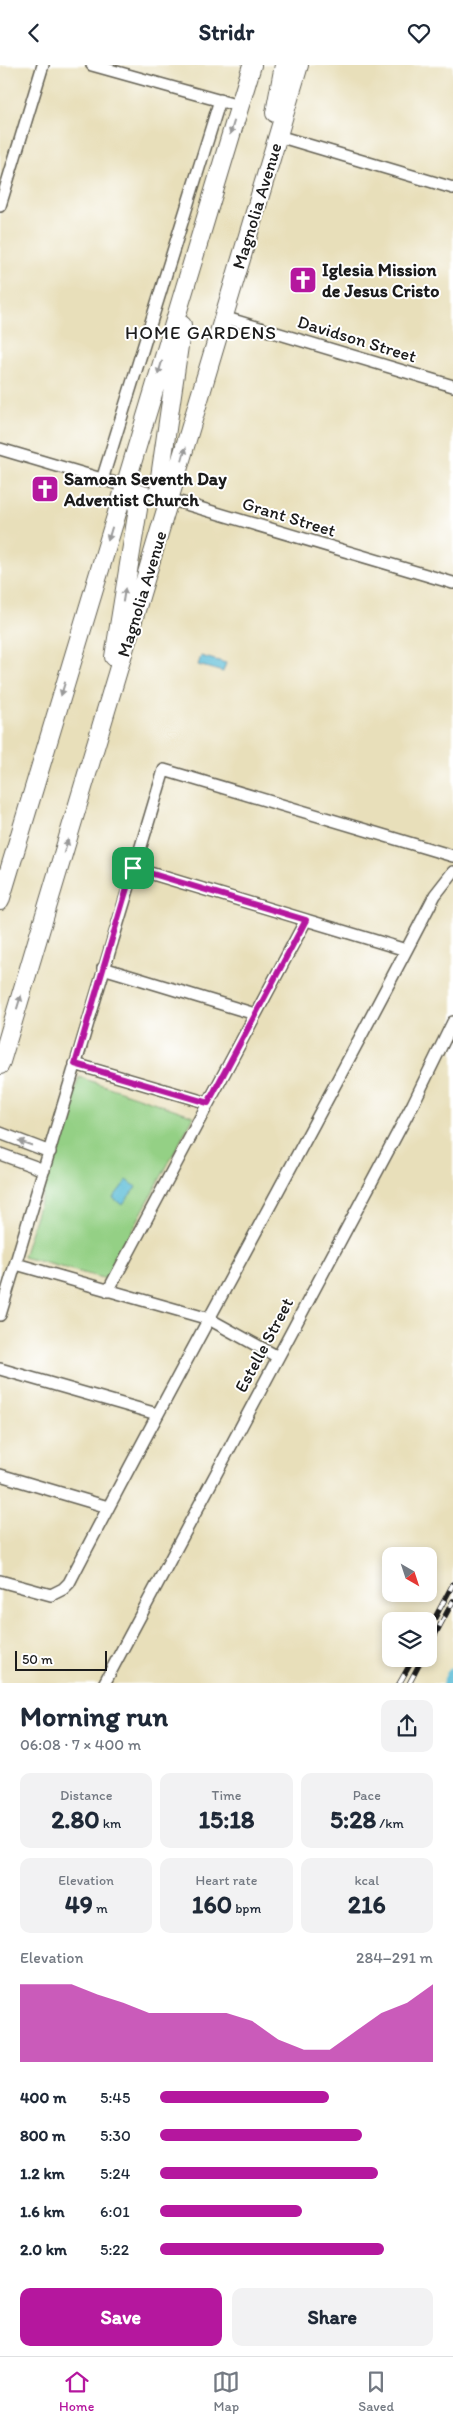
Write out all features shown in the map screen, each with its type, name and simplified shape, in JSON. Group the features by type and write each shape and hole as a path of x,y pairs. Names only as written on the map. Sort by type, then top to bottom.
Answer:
{"main road":[{"path":"0,901 5,865 124,487 252,65"},
{"path":"278,136 274,115 284,65"},
{"name":"Magnolia Avenue","path":"0,1065 299,65"},
{"path":"170,501 164,495 159,484 191,266"},
{"path":"102,729 138,509 134,499 124,487"}],"street":[{"path":"0,206 44,65"},
{"path":"92,65 239,106"},
{"path":"102,480 220,100"},
{"path":"278,136 453,188"},
{"name":"Davidson Street","path":"223,317 453,386"},
{"name":"Grant Street","path":"0,449 170,501 453,583"},
{"path":"0,1315 164,769 453,856"},
{"path":"133,868 406,950"},
{"path":"0,1581 51,1595 63,1589 69,1583 156,1414 210,1319 435,895 453,872"},
{"path":"108,1291 306,920"},
{"path":"104,968 255,1014"},
{"name":"Estelle Street","path":"104,1683 413,1104 453,1022"},
{"path":"75,1064 208,1103"},
{"path":"0,1133 50,1151"},
{"path":"0,1154 44,1170"},
{"path":"16,1264 210,1319 278,1357"},
{"path":"0,1369 156,1414"},
{"path":"0,1475 108,1507"}],"green space":[{"path":"79,1077 194,1116 106,1279 23,1257"}],"water":[{"path":"201,656 226,663 223,672 198,665"},
{"path":"127,1180 136,1187 122,1205 113,1198"}],"waterway":[{"path":"448,1683 453,1673"}],"railway":[{"path":"437,1614 453,1584"},
{"path":"437,1631 453,1601"},
{"path":"400,1683 409,1667"},
{"path":"410,1683 418,1667"}],"place":[{"name":"Iglesia Mission de Jesus Cristo","path":"303,280"},
{"name":"Samoan Seventh Day Adventist Church","path":"45,489"}],"district":[{"name":"HOME GARDENS","path":"201,332"}],"route":[{"path":"133,868 306,920 208,1103 75,1064 133,868"}]}
